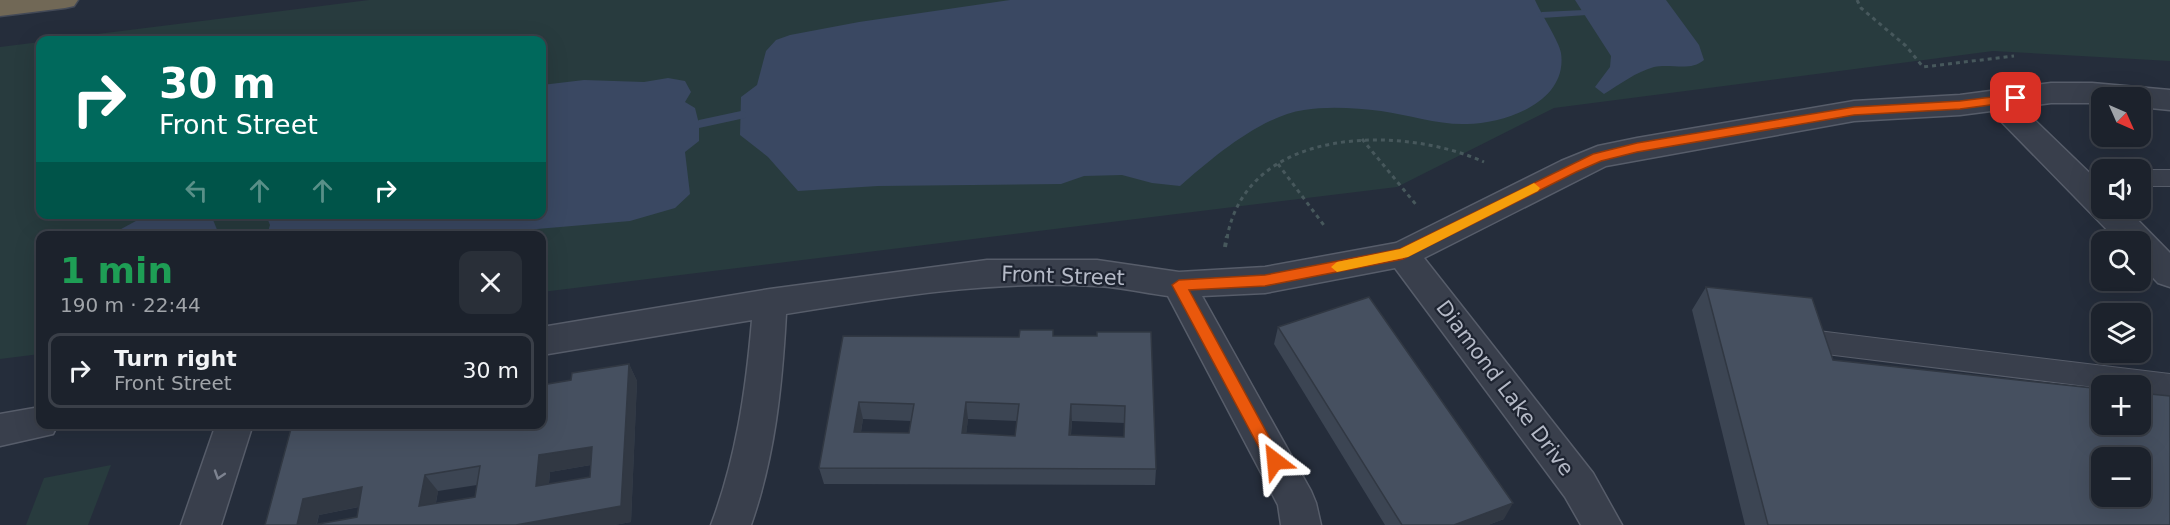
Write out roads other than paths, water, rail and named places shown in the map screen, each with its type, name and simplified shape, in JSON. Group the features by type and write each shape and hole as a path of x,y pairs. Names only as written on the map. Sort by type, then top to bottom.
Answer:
{"highway":[{"path":"0,8 64,0"}],"street":[{"name":"Front Street","path":"546,340 770,302 987,273 1096,273 1179,285 1265,280 1403,254 1572,169 1607,155 1854,111 1998,101 2051,93 2082,93 2170,100"},
{"path":"1998,101 2091,186"},
{"path":"2117,219 2156,257"},
{"name":"Diamond Lake Drive","path":"1403,254 1578,485 1602,525"},
{"path":"1179,285 1297,503 1301,525"},
{"path":"731,525 745,490 760,421 770,302"},
{"path":"0,430 36,424"},
{"path":"201,525 233,429"}],"lane":[{"path":"2151,178 2170,178"},
{"path":"1818,342 2170,385"}],"water":[{"path":"1010,0 1535,0 1560,48 1561,70 1555,85 1545,97 1516,114 1483,123 1445,123 1352,108 1313,109 1288,114 1254,129 1180,186 1152,183 1122,175 1084,176 1061,184 878,186 798,191 768,157 740,135 741,97 757,85 766,51 776,40 790,35 859,22"},
{"path":"1575,0 1666,0 1699,45 1704,60 1693,66 1660,66 1647,69 1604,94 1595,87 1610,67 1611,56"},
{"path":"668,78 685,81 691,92 685,102 695,108 699,124 699,141 685,152 690,194 675,208 630,221 513,231 268,231 270,225 268,219 546,219 546,85 584,80 644,82"},
{"path":"140,219 213,219 218,231 117,231"}],"waterway":[{"path":"1542,15 1584,13"},
{"path":"699,124 741,115"}]}
